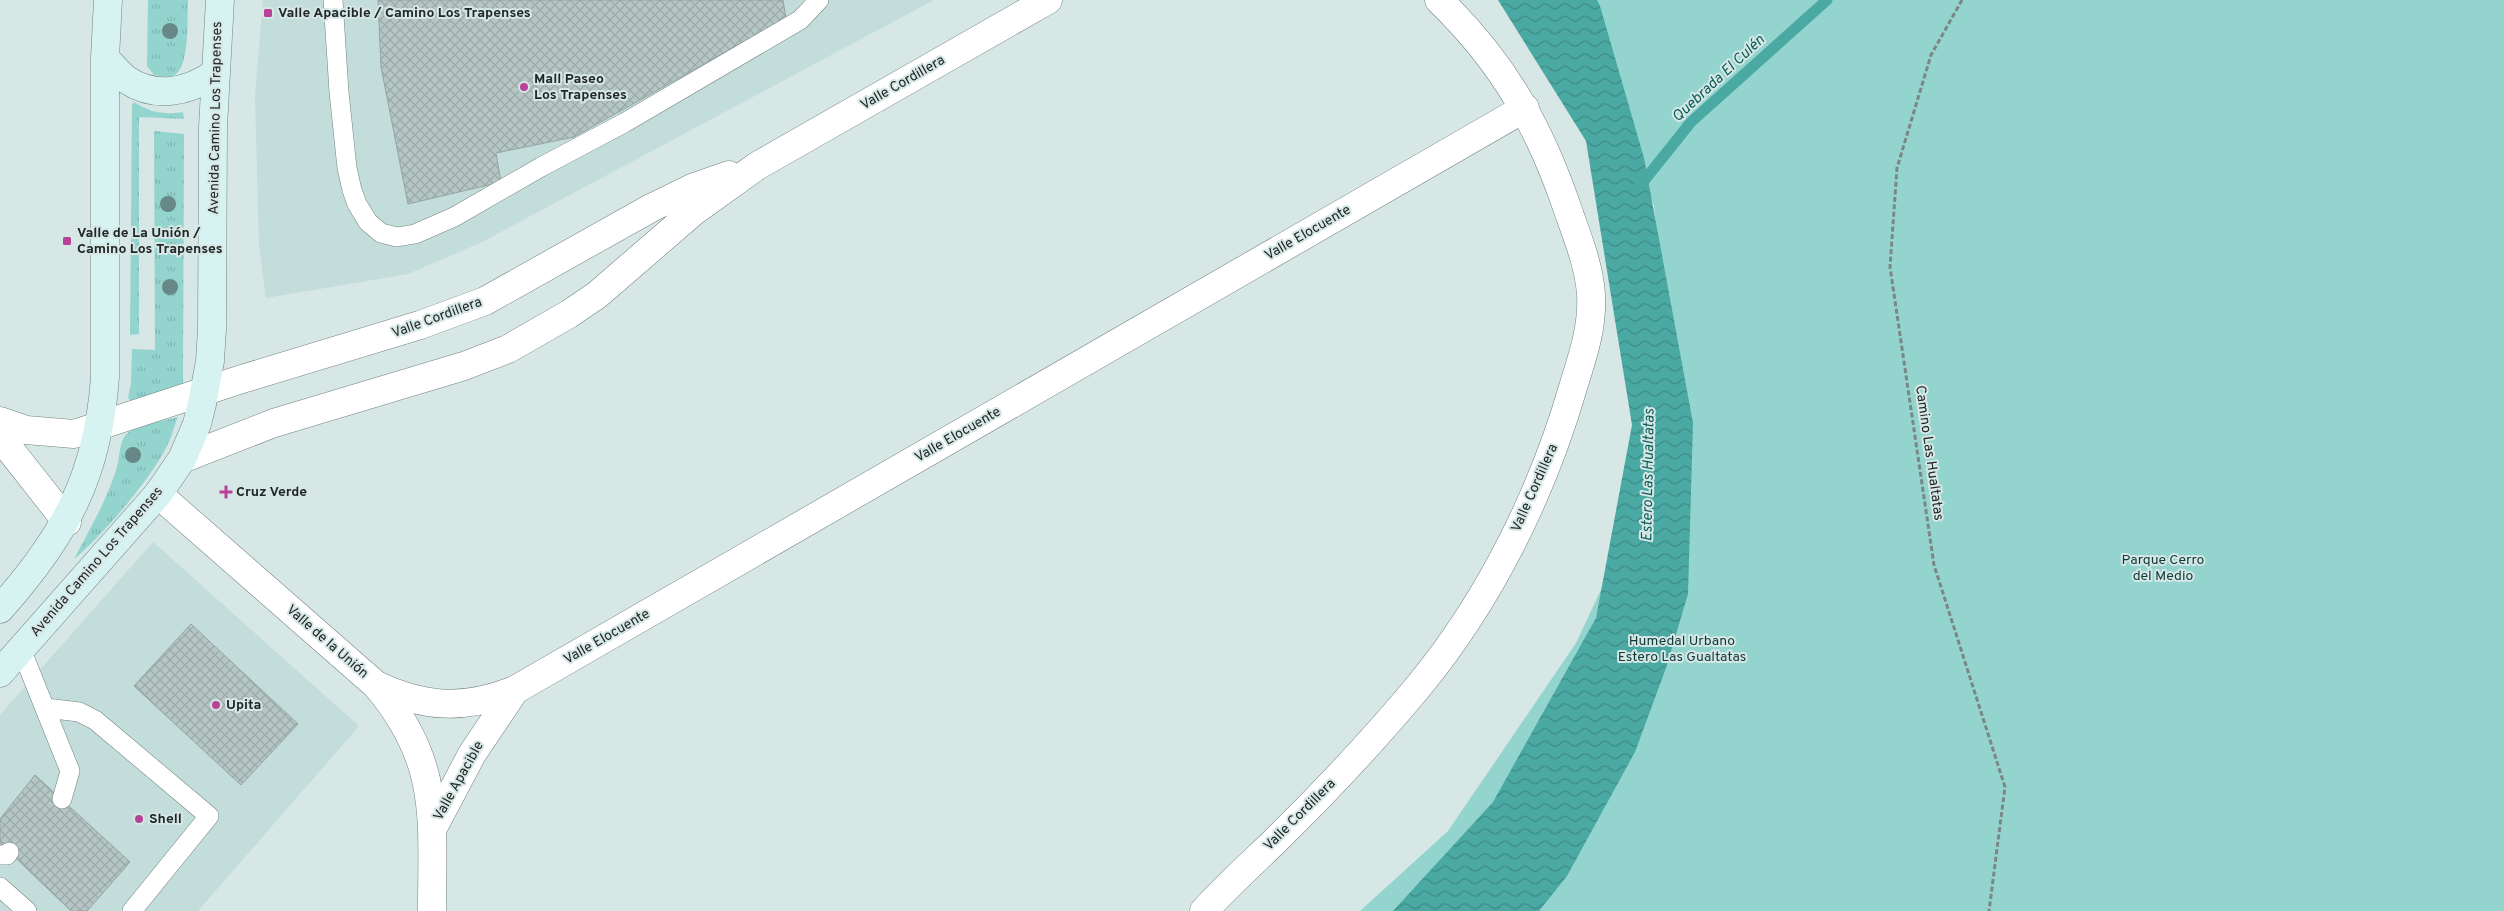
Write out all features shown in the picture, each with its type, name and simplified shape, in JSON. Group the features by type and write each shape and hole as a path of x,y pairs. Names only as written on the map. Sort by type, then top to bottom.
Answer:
{"main road":[{"path":"0,609 28,578 67,522 89,469 99,427 105,377 105,58 108,0"},
{"name":"Avenida Camino Los Trapenses","path":"0,673 158,494 182,459 197,424 210,361 212,329 214,74 220,0"},
{"path":"105,58 127,80 156,92 187,89 214,74"}],"street":[{"name":"Valle Cordillera","path":"182,459 274,423 464,366 508,349 569,314 597,295 693,212 757,166 1048,0"},
{"name":"Valle Cordillera","path":"1204,911 1337,778 1420,684 1465,622 1492,577 1528,506 1551,454 1589,334 1591,295 1589,273 1557,176 1526,108 1506,76 1483,46 1439,0"},
{"name":"Valle Elocuente","path":"376,685 419,702 443,704 487,700 516,690 1526,108"},
{"name":"Valle Cordillera","path":"99,427 205,391 420,325 485,301 692,188 757,166"},
{"path":"0,421 26,430 57,434 74,434 99,427"},
{"path":"0,437 67,522"},
{"name":"Valle de la Unión","path":"158,494 376,685 393,705 418,751 430,795 432,831"},
{"name":"Valle Apacible","path":"432,911 432,831 472,754 516,690"}],"lane":[{"path":"333,0 339,92 352,190 357,204 368,222 381,233 396,237 415,234 454,217 541,167 624,123 800,20 819,0"},
{"path":"21,649 70,771 62,799"},
{"path":"46,708 79,712 95,720 209,816 132,911"},
{"path":"0,887 27,911"}],"path":[{"name":"Camino Las Hualtatas","path":"1962,0 1931,55 1897,168 1890,267 1934,565 2005,787 1989,911"}],"shaded area":[{"path":"263,0 934,0 482,242 408,274 266,298 259,245 255,96"},
{"name":"Shell","path":"153,542 359,726 198,911 0,911 0,715"}],"green space":[{"path":"148,0 188,0 183,63 179,70 171,76 154,75 147,66"},
{"name":"Parque Cerro del Medio","path":"1554,0 2504,0 2504,911 1360,911 1448,831 1576,643 1614,562 1668,350 1654,206 1623,124"},
{"path":"134,102 146,109 158,112 183,112 184,119 139,117 139,334 130,335 132,105"},
{"path":"154,131 184,134 183,384 132,403 128,398 131,383 132,349 155,350"},
{"path":"178,417 169,443 150,474 112,522 74,559 108,491 117,467 123,439 129,432 140,426"}],"water":[{"name":"Estero Las Hualtatas","path":"1498,0 1597,0 1600,6 1644,158 1693,423 1688,594 1666,668 1635,752 1567,876 1539,911 1393,911 1493,802 1596,618 1632,425 1586,141"}],"building":[{"name":"Mall Paseo Los Trapenses","path":"378,0 783,0 786,18 574,137 496,153 501,182 408,204 381,67"},
{"name":"Upita","path":"191,624 298,724 241,785 134,686"},
{"path":"35,775 130,862 87,911 71,911 0,843 0,819"}],"waterway":[{"name":"Quebrada El Culén","path":"1639,187 1691,122 1827,0"}],"place":[{"name":"Valle Apacible / Camino Los Trapenses","path":"268,13"},
{"name":"Mall Paseo Los Trapenses","path":"524,87"},
{"name":"Valle de La Unión / Camino Los Trapenses","path":"67,241"},
{"name":"Cruz Verde","path":"226,492"},
{"name":"Upita","path":"216,705"},
{"name":"Shell","path":"139,819"}],"park label":[{"name":"Humedal Urbano Estero Las Gualtatas","path":"1682,650"}]}
